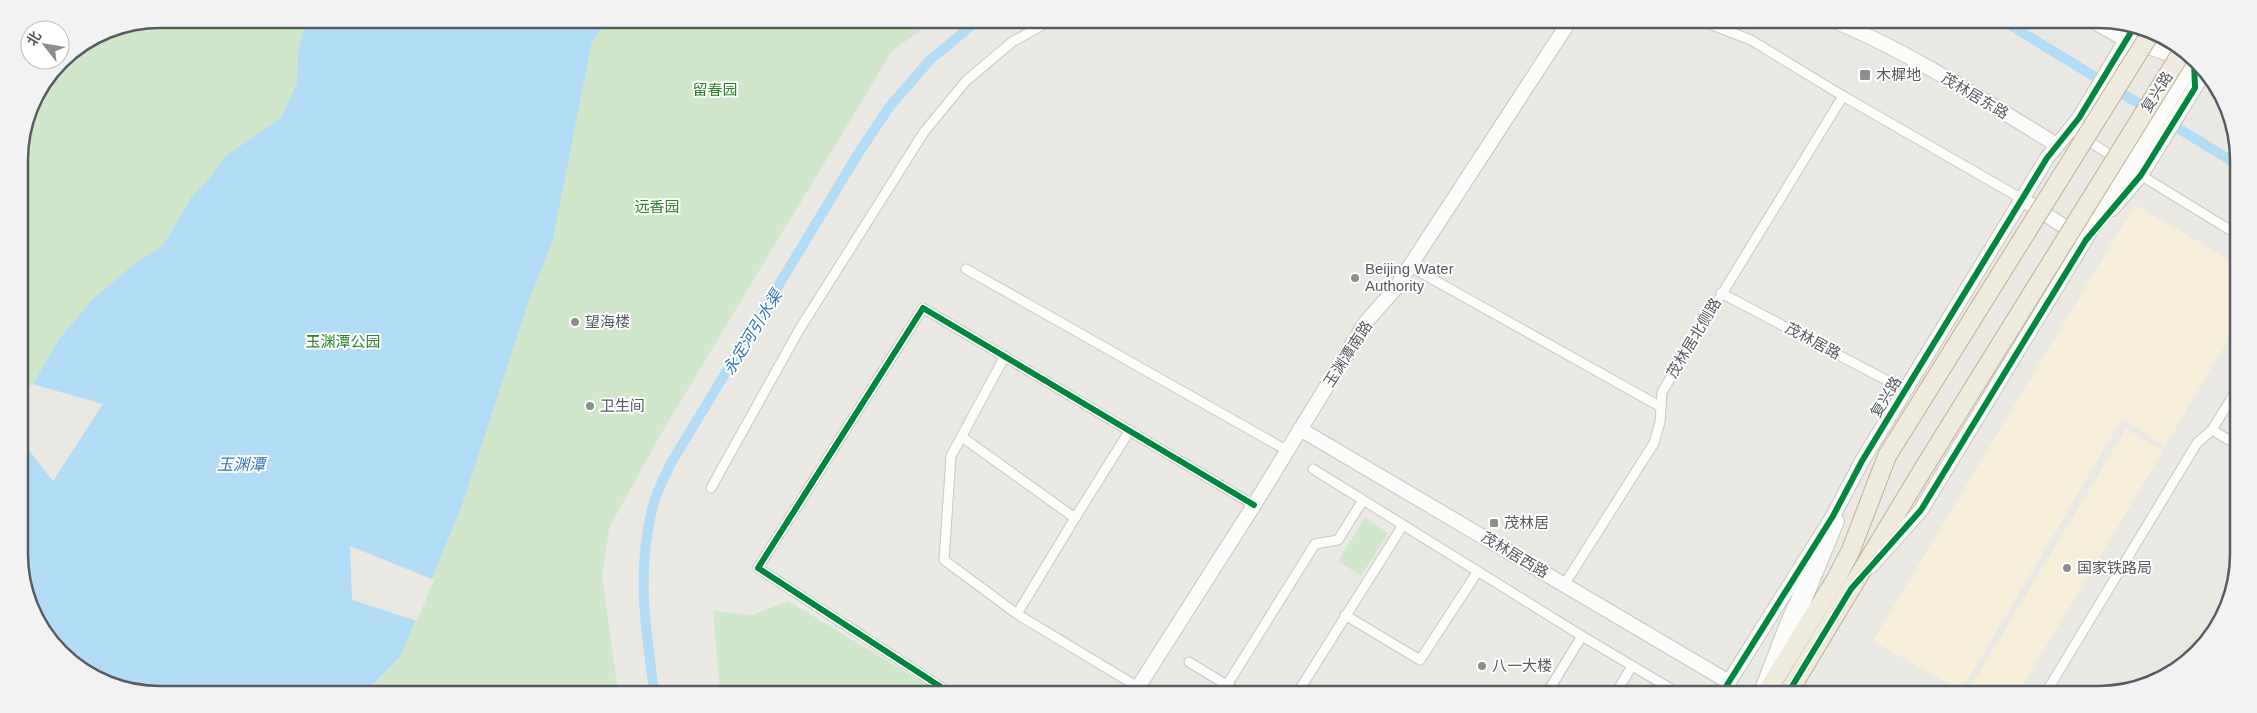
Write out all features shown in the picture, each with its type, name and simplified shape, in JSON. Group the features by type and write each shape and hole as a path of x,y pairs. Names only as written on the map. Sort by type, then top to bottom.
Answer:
{"highway":[{"name":"复兴路","path":"1771,685 1836,579 1851,550 1887,456 2142,36"},
{"name":"复兴路","path":"1793,685 1925,466 2179,56"}],"street":[{"path":"711,488 799,330 924,132 966,80 1012,42 1037,28"},
{"name":"玉渊潭南路","path":"1138,685 1254,505 1366,322 1395,289 1565,28"},
{"path":"1722,28 1751,40 1843,96 2022,199 2086,240"},
{"name":"茂林居东路","path":"1850,28 1923,65 2057,145"},
{"path":"2106,28 2126,40 2175,53"},
{"name":"复兴路","path":"1730,685 1833,516 1862,460 2022,199 2057,145 2078,118 2126,40 2138,34"},
{"name":"复兴路","path":"2143,158 2172,96 2180,56"},
{"path":"2182,58 2195,88"},
{"path":"2135,171 2186,103 2201,78"},
{"name":"茂林居北侧路","path":"1564,585 1654,443 1660,422 1662,392 1843,96"},
{"path":"2070,129 2230,230"},
{"name":"复兴路","path":"1852,589 1921,510 2086,240 2135,171"},
{"path":"1409,266 1661,407"},
{"path":"966,269 1288,450"},
{"name":"茂林居路","path":"1721,293 1905,390"},
{"path":"939,686 758,568 923,308 1254,505"},
{"path":"1005,356 951,456 944,560 1017,614 1130,686"},
{"path":"2050,685 2196,443 2212,430 2230,401"},
{"name":"茂林居西路","path":"1300,429 1564,585 1722,685"},
{"path":"1017,614 1130,430"},
{"path":"2212,430 2230,441"},
{"path":"962,437 1075,518"},
{"path":"1769,685 1862,460"},
{"path":"1313,469 1665,685"},
{"path":"1227,685 1315,544 1338,540 1363,500"},
{"path":"1761,685 1786,620 1833,516"},
{"path":"1302,685 1403,525"},
{"path":"1345,615 1420,660 1478,571"},
{"path":"1552,685 1582,636"},
{"path":"1189,662 1226,685"},
{"path":"1621,685 1632,666"}],"shaded area":[{"path":"2135,205 2230,260 2230,336 2165,446 2122,419 1965,685 1951,685 1873,641"},
{"name":"国家铁路局","path":"2126,429 2163,451 2022,685 1972,685"}],"green space":[{"name":"玉渊潭公园","path":"159,28 924,28 892,51 665,427 609,528 602,576 617,686 159,686 125,681 109,675 93,668 72,653 60,641 41,612 30,580 28,554 28,150 32,125 41,101 55,79 63,70 70,70 70,62 72,60 101,41 125,32"},
{"path":"1365,518 1388,533 1361,576 1338,561"},
{"path":"788,601 928,686 720,686 713,611 752,615"}],"water":[{"name":"玉渊潭","path":"305,28 602,28 592,41 552,243 529,300 462,505 400,657 371,686 159,686 125,681 93,668 72,653 50,627 34,596 30,580 28,554 28,392 60,338 93,299 137,262 159,249 169,236 192,196 210,178 226,156 281,118 297,83 298,53"}],"pier":[{"path":"32,384 103,404 53,481 28,449 28,390"},
{"path":"350,546 434,580 417,621 352,600"}],"waterway":[{"name":"永定河引水渠","path":"653,686 645,619 645,550 654,502 671,463 858,154 890,106 930,60 969,28"},
{"name":"永定河引水渠","path":"2015,28 2151,111"},
{"name":"永定河引水渠","path":"2168,122 2230,160"}],"cycle path":[{"path":"1727,685 1833,516 1862,461 2047,158 2079,118 2131,32"},
{"path":"1793,685 1851,589 1921,510 2086,240 2141,175 2195,88 2194,69"},
{"path":"939,686 758,568 923,308 1254,505"}],"place":[{"name":"木樨地","path":"1865,75"},
{"name":"Beijing Water Authority","path":"1355,278"},
{"name":"望海楼","path":"575,322"},
{"name":"卫生间","path":"590,406"},
{"name":"茂林居","path":"1494,523"},
{"name":"国家铁路局","path":"2067,568"},
{"name":"八一大楼","path":"1482,666"}],"park label":[{"name":"留春园","path":"715,90"},
{"name":"远香园","path":"657,207"}]}
